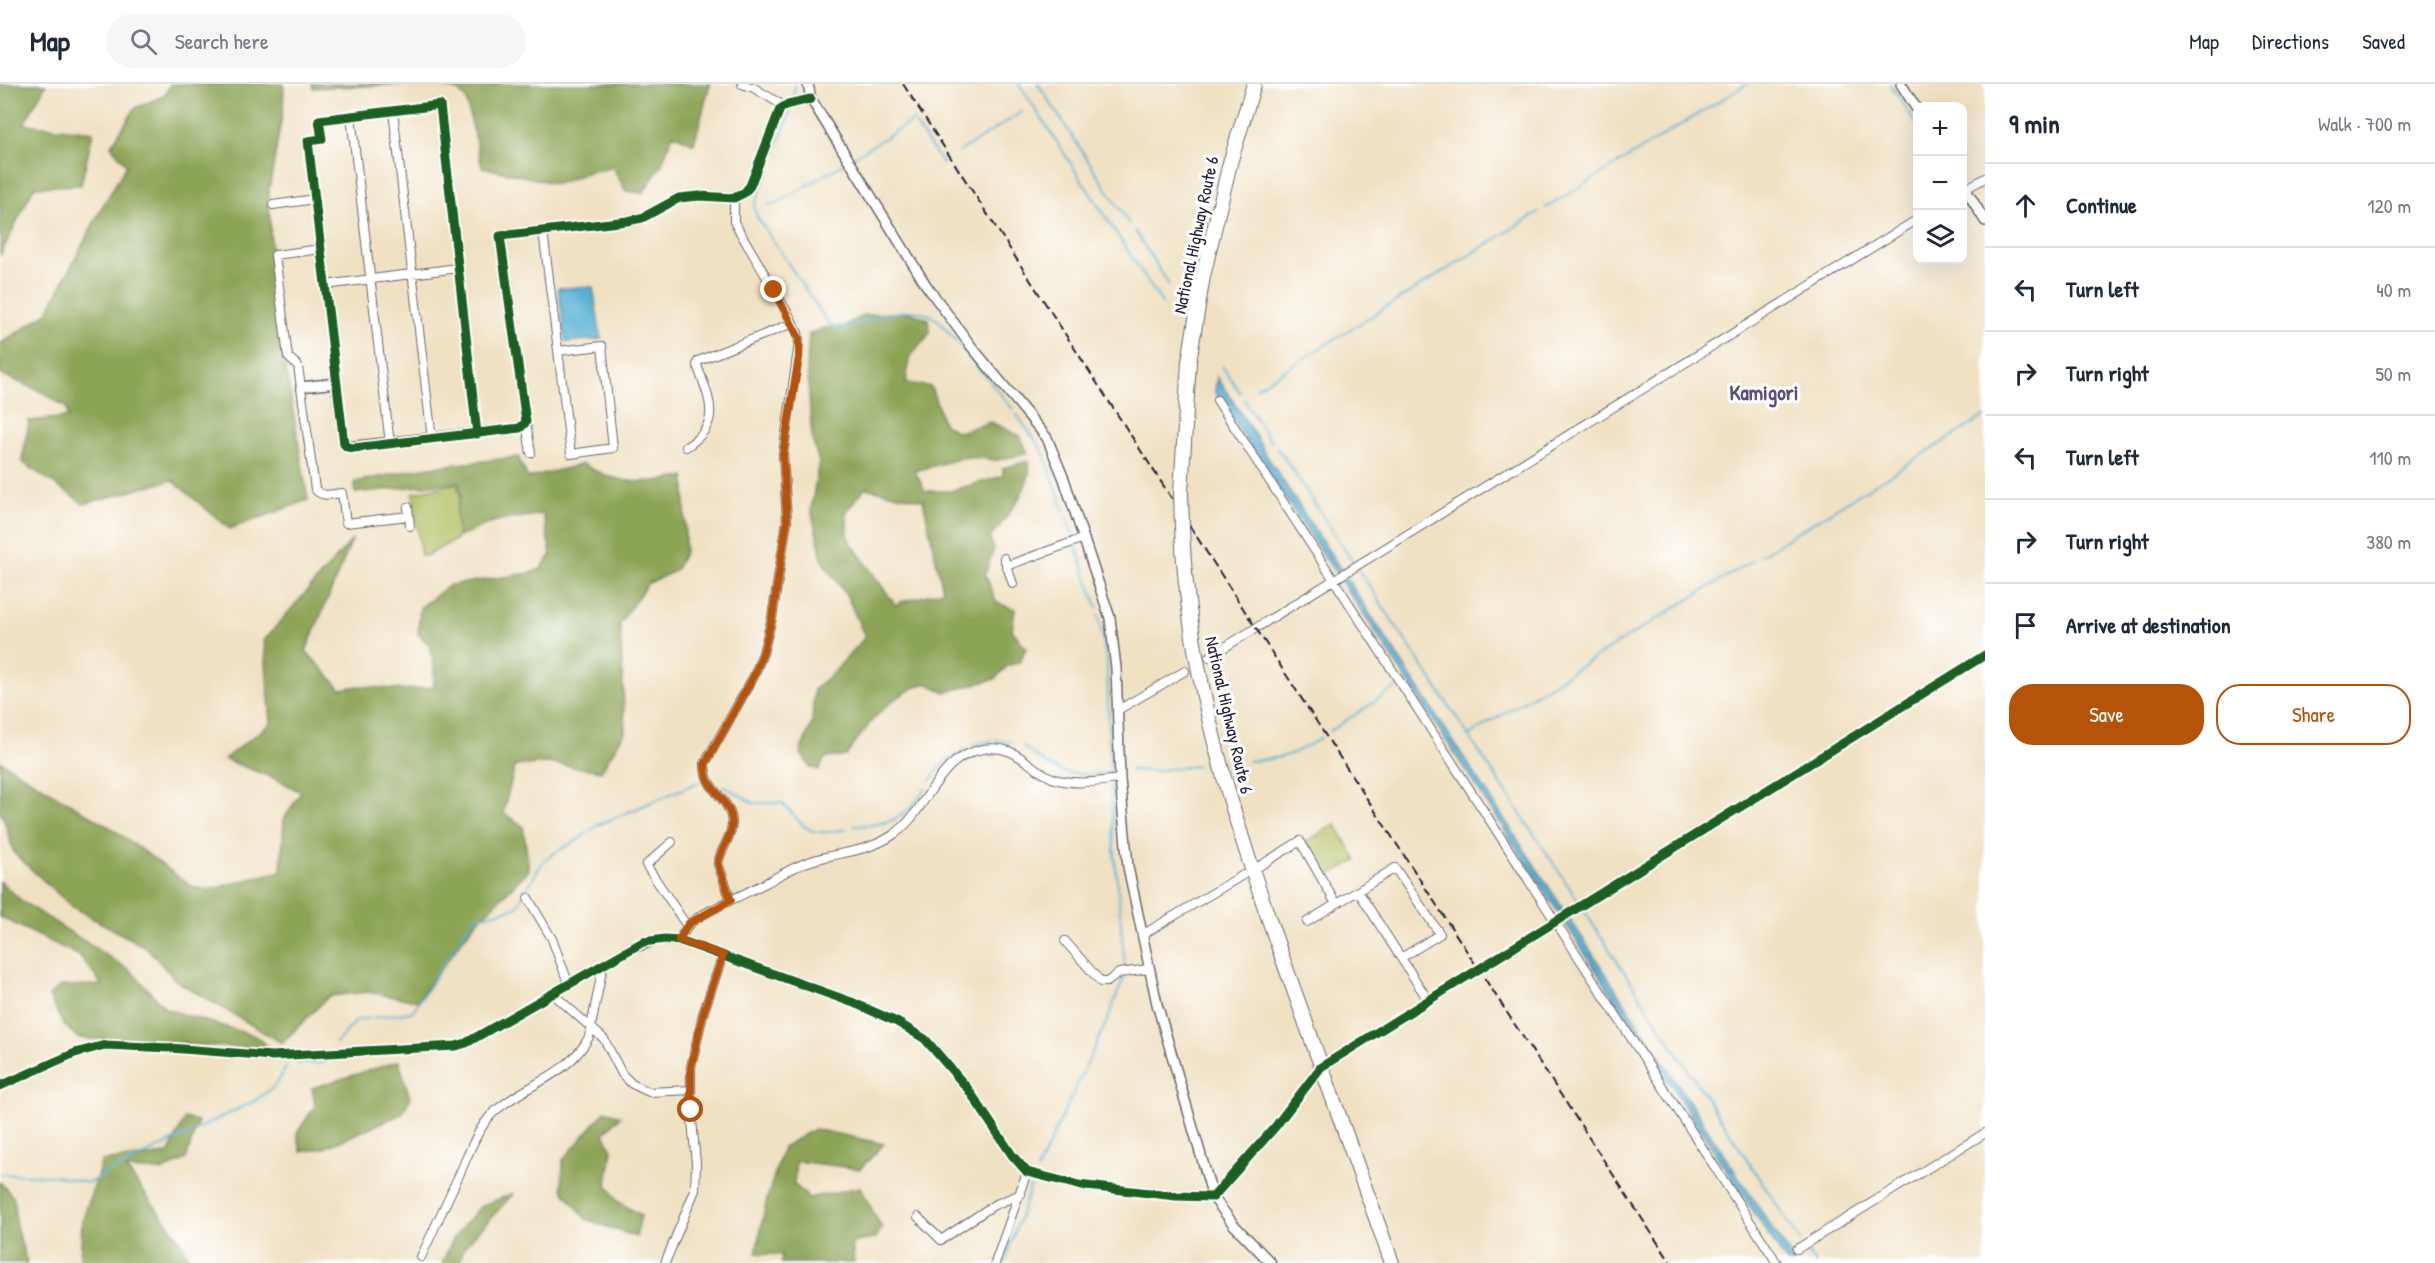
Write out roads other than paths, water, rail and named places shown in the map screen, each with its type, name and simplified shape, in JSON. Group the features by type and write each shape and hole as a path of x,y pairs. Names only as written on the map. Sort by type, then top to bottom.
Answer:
{"highway":[{"name":"National Highway Route 6","path":"1254,84 1230,163 1203,276 1189,362 1181,492 1190,624 1206,712 1251,869 1392,1263"}],"street":[{"path":"742,84 754,88 784,106 811,99"},
{"path":"808,84 811,99 926,285 966,339 1047,438 1064,479 1110,618 1128,867 1169,1051 1213,1197 1234,1225 1270,1263"},
{"path":"1901,84 1913,104"},
{"path":"477,434 440,105 319,120 322,139 308,141 344,444 347,447 390,444 477,434 520,428 526,422"},
{"path":"531,453 500,236 642,218 685,197 734,198 750,186 784,106"},
{"path":"393,111 432,439"},
{"path":"351,116 390,444"},
{"path":"1967,186 1985,177"},
{"path":"1967,193 1985,221"},
{"path":"731,900 718,864 731,832 731,816 728,806 708,784 704,773 705,764 754,676 772,618 787,521 783,454 799,357 799,338 793,323 734,222 734,198"},
{"path":"273,205 315,199"},
{"path":"1209,657 1913,221"},
{"path":"543,231 558,351 571,454 613,448 602,346 558,351"},
{"path":"321,249 275,255 288,357 298,366 315,489 319,494 325,495 342,493 346,523 408,512 410,526"},
{"path":"325,285 458,268"},
{"path":"686,447 700,436 712,413 709,397 696,365 698,361 793,323"},
{"path":"301,387 336,383"},
{"path":"1217,400 1335,578 1777,1263"},
{"path":"1012,584 1005,562 1084,538"},
{"path":"0,1086 75,1053 105,1045 272,1056 456,1046 466,1043 643,942 679,940 854,1003 897,1022 925,1039 968,1089 1012,1155 1028,1172 1078,1185 1176,1196 1213,1197 1268,1136 1321,1067 1985,655"},
{"path":"1118,710 1185,671"},
{"path":"679,940 687,926 700,916 810,861 875,845 894,835 913,817 946,769 966,754 982,749 1008,750 1018,754 1050,777 1069,782 1120,779"},
{"path":"1258,867 1300,841 1336,904"},
{"path":"672,842 646,865 687,926"},
{"path":"1307,922 1395,868 1440,934 1401,958"},
{"path":"1142,935 1243,875"},
{"path":"1358,891 1428,1000"},
{"path":"528,898 552,939 569,985"},
{"path":"1065,941 1101,982 1107,982 1119,973 1149,969"},
{"path":"665,1263 695,1190 696,1162 691,1110 691,1067 703,1014 723,955"},
{"path":"421,1257 477,1135 491,1115 510,1098 539,1084 572,1061 584,1048 591,1027 603,966"},
{"path":"554,994 604,1039 622,1074 632,1084 649,1092 691,1090"},
{"path":"1797,1249 1985,1133"},
{"path":"995,1263 1028,1172"},
{"path":"918,1217 941,1240 994,1205 1021,1194"}],"water":[{"path":"593,287 601,339 566,342 558,288"},
{"path":"1217,377 1795,1263 1787,1263 1361,610 1255,454 1215,392"}],"waterway":[{"path":"794,95 795,84"},
{"path":"1019,84 1163,305"},
{"path":"1038,84 1129,223"},
{"path":"1546,208 1747,84"},
{"path":"1890,84 1913,119"},
{"path":"791,110 754,207 757,217 826,320 839,329 904,311 917,311 929,315 940,322 1013,409"},
{"path":"959,152 1022,112"},
{"path":"855,156 914,120"},
{"path":"916,125 942,163 944,162"},
{"path":"769,204 774,205 845,163"},
{"path":"1256,388 1539,212"},
{"path":"1135,231 1169,285"},
{"path":"1222,366 1240,393"},
{"path":"1244,400 1271,442"},
{"path":"1017,415 1043,451 1064,510"},
{"path":"1761,555 1985,416"},
{"path":"1276,450 1282,454 1353,562"},
{"path":"1067,517 1073,536"},
{"path":"1076,546 1097,607"},
{"path":"1469,735 1753,560"},
{"path":"1358,569 1579,902"},
{"path":"1023,746 1045,763 1063,772 1110,773 1107,661 1098,614"},
{"path":"1330,731 1398,686"},
{"path":"1248,761 1286,756 1321,738"},
{"path":"973,745 992,740 1011,742"},
{"path":"931,780 940,766 965,749"},
{"path":"1130,770 1151,771 1197,766"},
{"path":"336,1043 357,1020 412,1012 474,918 516,908 543,861 598,825 699,782"},
{"path":"723,786 754,803 782,803 803,825 815,832 846,829"},
{"path":"1111,787 1125,967"},
{"path":"854,826 878,824 896,818 911,807 926,788"},
{"path":"1583,909 1801,1242"},
{"path":"1037,1170 1107,1021 1124,977"},
{"path":"297,1064 323,1063 326,1060"},
{"path":"0,1174 56,1176 88,1183 256,1100 277,1084 286,1067"},
{"path":"1004,1263 1033,1180"},
{"path":"1805,1249 1815,1263"}],"railway":[{"path":"903,84 1671,1263"}],"district":[{"name":"Kamigori","path":"1764,393"}]}
